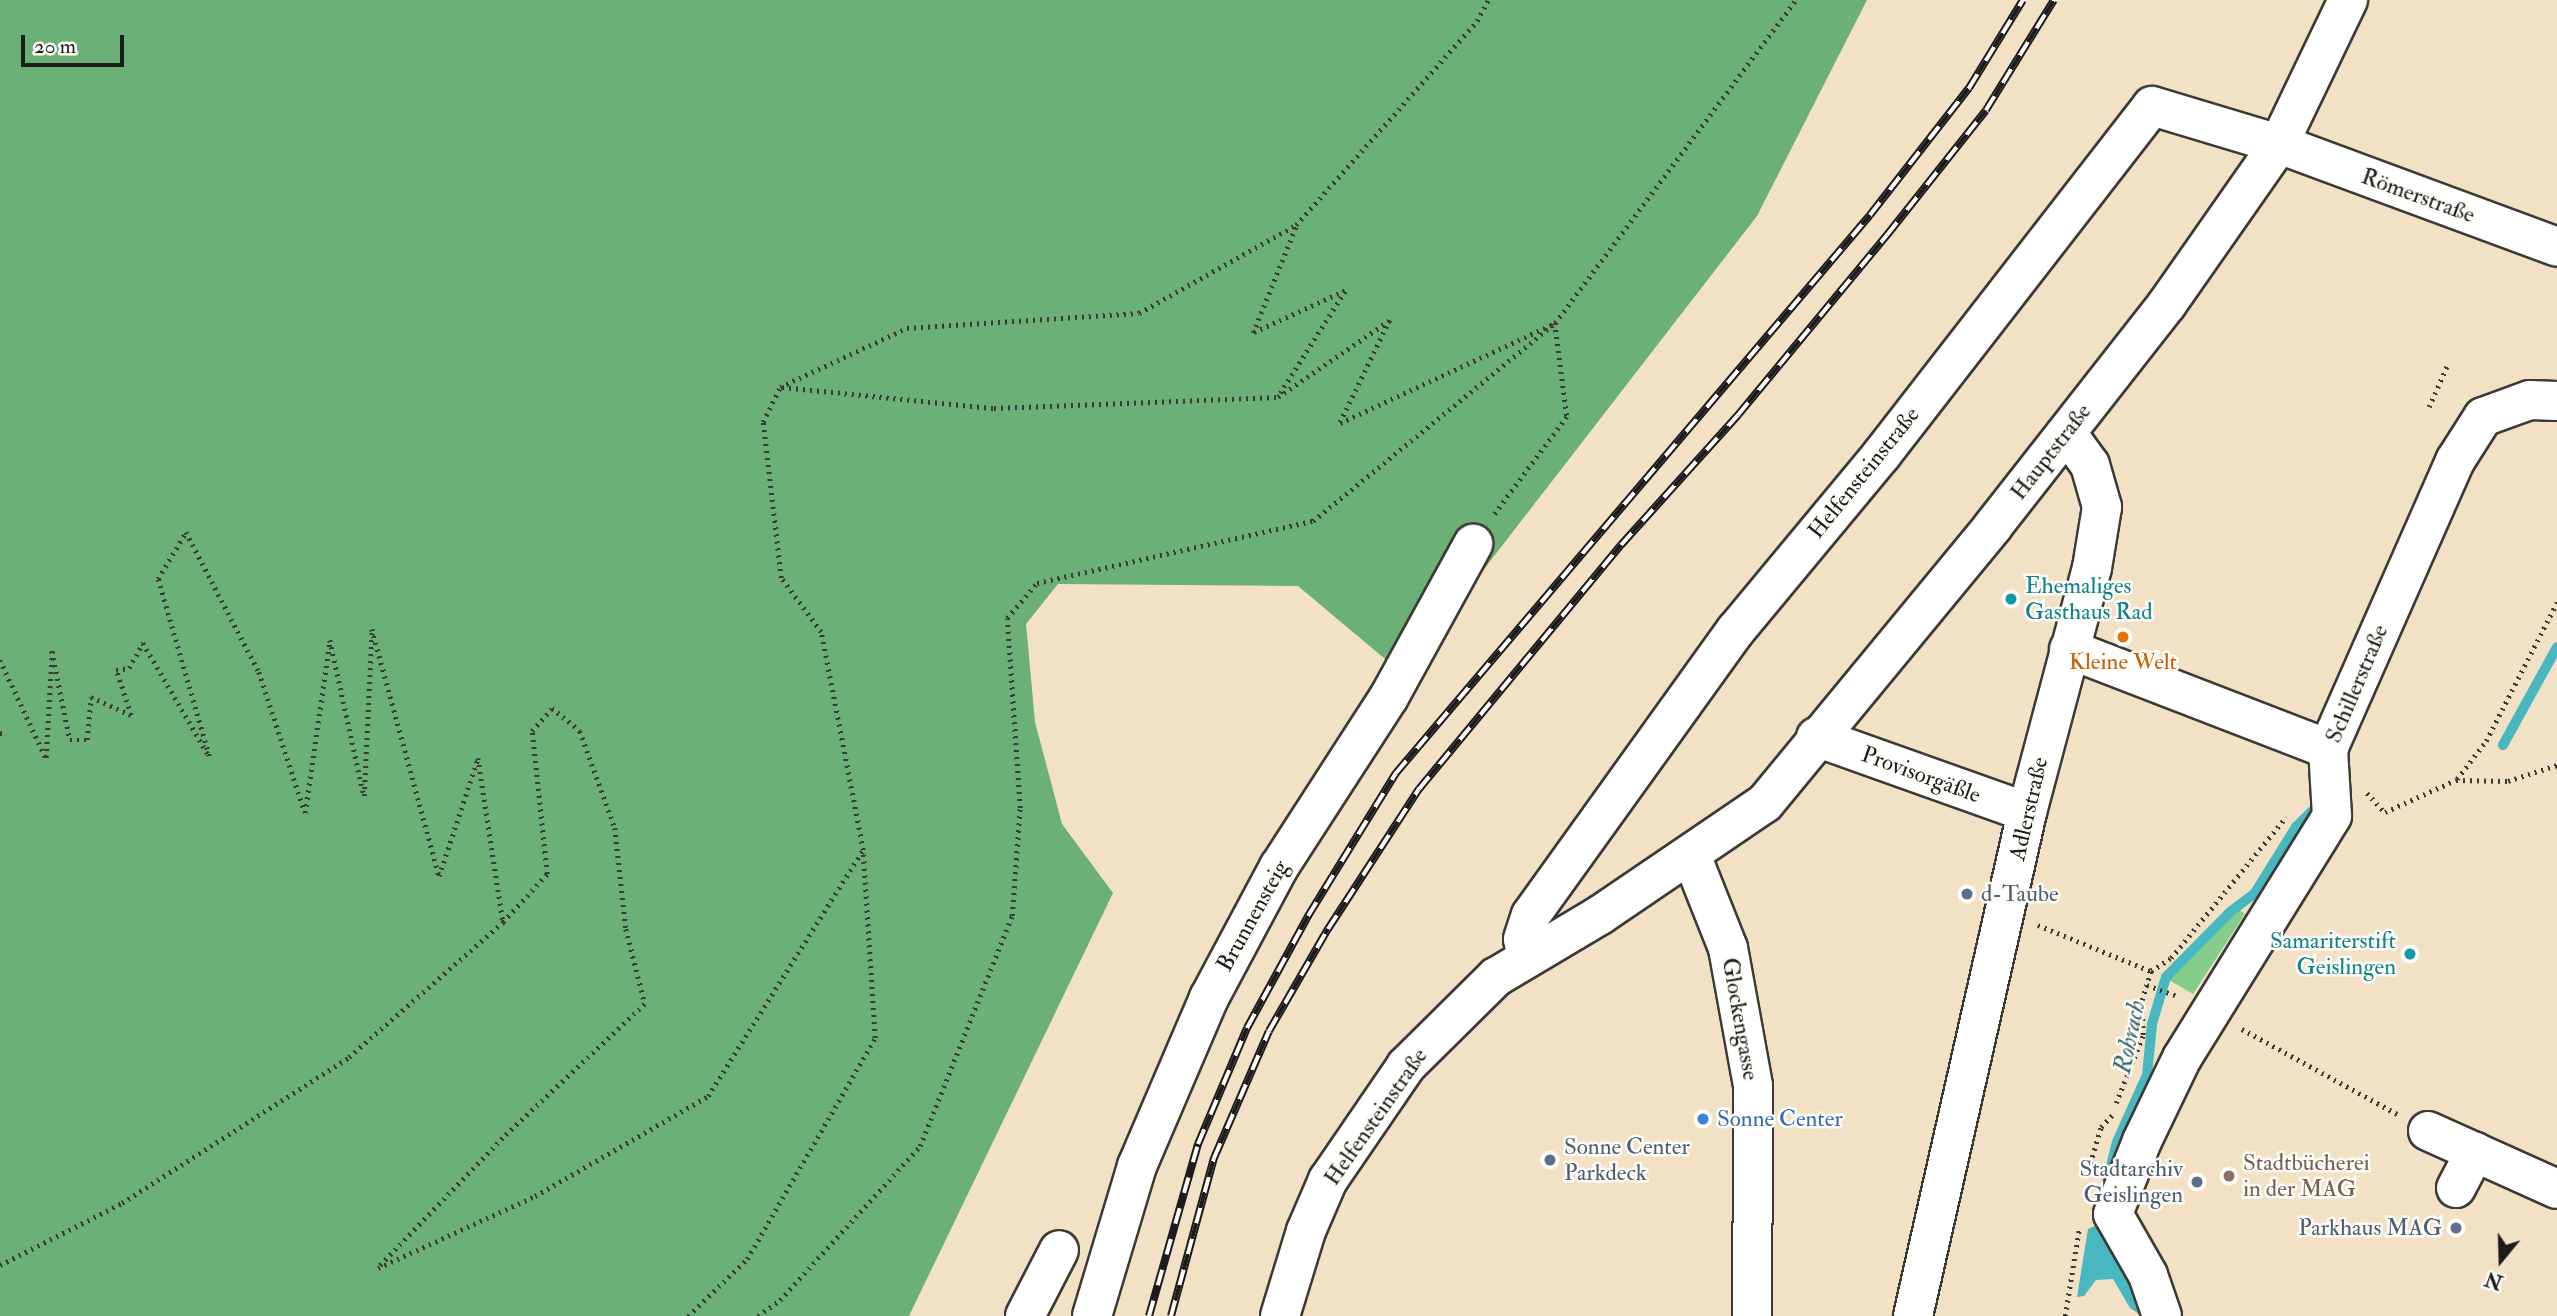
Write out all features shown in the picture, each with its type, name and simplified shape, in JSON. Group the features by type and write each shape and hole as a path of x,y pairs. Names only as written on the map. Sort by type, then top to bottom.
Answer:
{"street":[{"name":"Hauptstraße","path":"1691,855 1765,803 1816,737 2067,433 2167,304 2279,144 2348,0"},
{"name":"Helfensteinstraße","path":"1527,958 1523,939 1531,915 1736,630 1882,454 2152,106 2279,144"},
{"name":"Römerstraße","path":"2279,144 2557,247"},
{"name":"Schillerstraße","path":"2162,1316 2148,1275 2113,1214 2165,1093 2197,1004 2332,816 2328,749 2455,461 2483,417 2530,400 2557,401"},
{"name":"Adlerstraße","path":"1913,1316 2007,912 2027,812 2092,568 2102,507 2090,466 2067,433"},
{"name":"Brunnensteig","path":"1092,1316 1137,1166 1209,998 1279,867 1389,697 1473,544"},
{"path":"2069,649 2328,749"},
{"name":"Provisorgäßle","path":"1816,737 2027,812"},
{"name":"Helfensteinstraße","path":"1280,1316 1306,1231 1328,1180 1399,1078 1453,1015 1496,977 1691,855"},
{"name":"Glockengasse","path":"1691,855 1728,948 1753,1086 1752,1316"},
{"path":"2428,1131 2557,1189"},
{"path":"2456,1188 2475,1152"},
{"path":"1025,1316 1059,1250"}],"path":[{"path":"688,1316 747,1259 875,1038 863,849 821,632 781,578 763,422 780,387 907,328 1139,313 1296,225 1477,21 1488,0"},
{"path":"758,1316 780,1300 920,1146 1012,916 1020,808 1007,618 1037,583 1313,521 1555,323 1796,0"},
{"path":"1278,397 1345,291 1254,333 1296,225"},
{"path":"780,387 994,408 1278,397 1390,320 1340,423 1555,323"},
{"path":"1473,544 1567,416 1555,323"},
{"path":"2429,407 2447,366"},
{"path":"0,660 46,758 52,651 71,740 87,740 92,697 131,715 116,670 129,668 143,643 209,757 158,579 187,532 259,672 306,813 330,640 364,796 372,629 439,876 478,758 503,922"},
{"path":"2328,749 2385,812 2456,779 2486,741 2557,602"},
{"path":"0,1265 122,1203 349,1057 503,922 547,874 532,732 552,708 580,731 614,828 626,929 645,1004 503,1138 378,1268 535,1196 708,1096 863,849"},
{"path":"2456,779 2508,781 2557,765"},
{"path":"2085,1190 2101,1127 2111,1117 2143,1035 2147,985 2151,971 2171,958 2289,813"},
{"path":"2007,912 2151,971"},
{"path":"2147,985 2197,1004 2428,1131"},
{"path":"2066,1316 2080,1224"}],"green space":[{"path":"0,0 1867,0 1757,216 1403,674 1298,586 1058,584 1026,624 1035,722 1062,824 1113,893 909,1316 0,1316"},
{"path":"2237,908 2245,914 2193,994 2169,980"}],"water":[{"path":"2106,1221 2122,1237 2142,1316 2130,1308 2113,1279 2096,1280 2084,1296 2077,1297 2088,1229"}],"waterway":[{"name":"Rohrach","path":"2503,745 2557,647"},
{"name":"Rohrach","path":"2107,1182 2117,1142 2147,1075 2152,1024 2166,977 2230,912 2255,893 2296,827 2312,811"}],"railway":[{"path":"1149,1316 1198,1144 1247,1028 1308,916 1396,773 1870,215 1969,88 2023,0"},
{"path":"1171,1316 1214,1158 1269,1031 1328,929 1419,789 1621,545 1738,415 1887,235 1986,110 2054,0"}],"place":[{"name":"Ehemaliges Gasthaus Rad","path":"2011,599"},
{"name":"Kleine Welt","path":"2123,637"},
{"name":"d-Taube","path":"1967,894"},
{"name":"Samariterstift Geislingen","path":"2410,954"},
{"name":"Sonne Center","path":"1703,1119"},
{"name":"Sonne Center Parkdeck","path":"1550,1160"},
{"name":"Stadtbücherei in der MAG","path":"2229,1176"},
{"name":"Stadtarchiv Geislingen","path":"2197,1182"},
{"name":"Parkhaus MAG","path":"2456,1228"}]}
